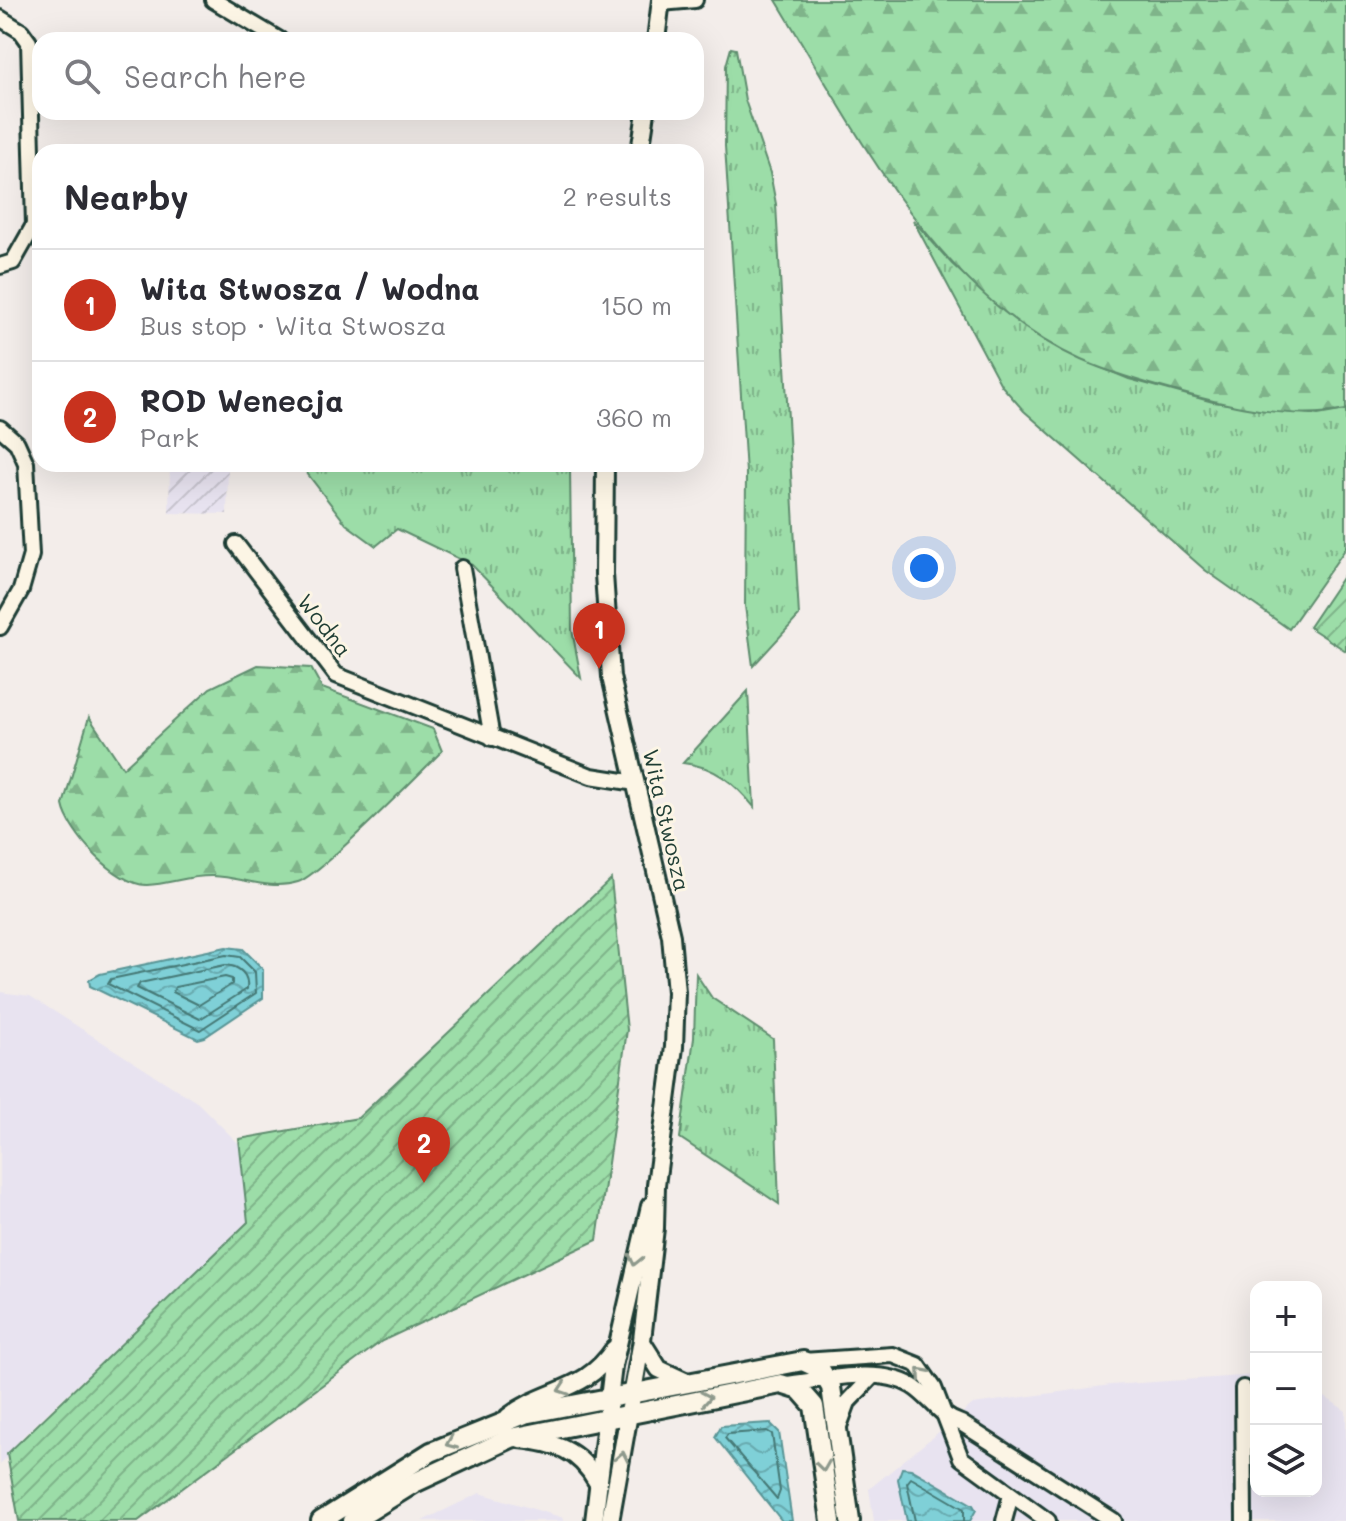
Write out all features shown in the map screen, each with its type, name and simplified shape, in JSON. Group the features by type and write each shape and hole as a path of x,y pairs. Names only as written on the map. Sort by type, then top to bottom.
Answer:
{"main road":[{"path":"353,1521 506,1430 557,1406 803,1361 824,1378 837,1431 850,1521"},
{"path":"321,1521 419,1458 506,1430 631,1414 781,1384 804,1393 815,1412 831,1521"}],"street":[{"path":"213,0 267,32"},
{"path":"657,32 661,2 695,0"},
{"path":"0,18 21,31 29,42 32,152"},
{"path":"641,144 645,120"},
{"path":"0,266 13,262 32,229"},
{"path":"0,428 17,443 26,463 31,555 21,590 0,627"},
{"name":"Wita Stwosza","path":"605,472 605,630 611,677 671,936 676,992 674,1047 656,1185 655,1228 642,1340 610,1521"},
{"name":"Wodna","path":"236,544 336,675 591,776 636,783"},
{"path":"462,568 492,738"},
{"name":"Wita Stwosza","path":"594,1521 607,1397 656,1185"},
{"path":"642,1340 659,1369 689,1383"},
{"path":"597,1482 590,1468 569,1449 506,1430 532,1400 588,1379 617,1344"},
{"path":"803,1361 893,1355 918,1365 934,1388 961,1458 1048,1521"},
{"path":"815,1412 824,1378 858,1356"},
{"path":"837,1431 848,1402 872,1377"},
{"path":"781,1384 824,1378 872,1377 903,1381 923,1395 945,1418 961,1423 1114,1521"},
{"path":"1243,1388 1244,1521"},
{"path":"1004,1521 1011,1495"}],"shaded area":[{"path":"170,472 228,472 227,514 169,513"},
{"path":"0,992 30,996 198,1103 239,1144 248,1222 22,1437 0,1465"},
{"path":"1250,1375 1250,1497 1322,1497 1322,1395 1346,1411 1346,1521 874,1521 869,1489 973,1404 1111,1385"},
{"path":"480,1493 564,1518 564,1521 422,1521"}],"green space":[{"path":"776,0 1346,0 1346,410 1283,413 1199,397 1093,365 1030,331 983,294 942,251 904,204 869,153"},
{"path":"731,48 736,49 745,100 770,173 776,204 799,616 753,666 745,606 746,473 725,146 726,66"},
{"path":"913,220 952,264 983,292 1078,358 1129,379 1213,402 1318,415 1346,410 1346,548 1289,629 1205,570 1024,411 1001,385"},
{"path":"306,472 570,472 572,630 581,678 472,565 397,529 376,546 346,524"},
{"path":"1346,572 1346,651 1309,627"},
{"path":"258,665 311,668 322,688 433,729 442,751 347,844 298,882 277,885 205,876 147,885 122,877 84,842 63,805 89,717 123,768 210,688"},
{"path":"748,691 754,807 723,777 683,763"},
{"path":"611,879 627,1030 597,1240 382,1341 138,1521 19,1521 7,1454 248,1222 239,1139 358,1118"},
{"path":"696,974 712,998 773,1039 779,1204 680,1138 694,1038"}],"water":[{"path":"226,947 243,949 263,969 263,998 205,1037 198,1039 90,986 89,980 100,974"},
{"path":"770,1423 779,1432 792,1521 782,1521 715,1437 721,1426"},
{"path":"902,1468 911,1469 973,1505 976,1510 970,1521 907,1521 898,1479"}],"place":[{"name":"Wita Stwosza / Wodna","path":"599,669"},
{"name":"ROD Wenecja","path":"424,1183"}]}
